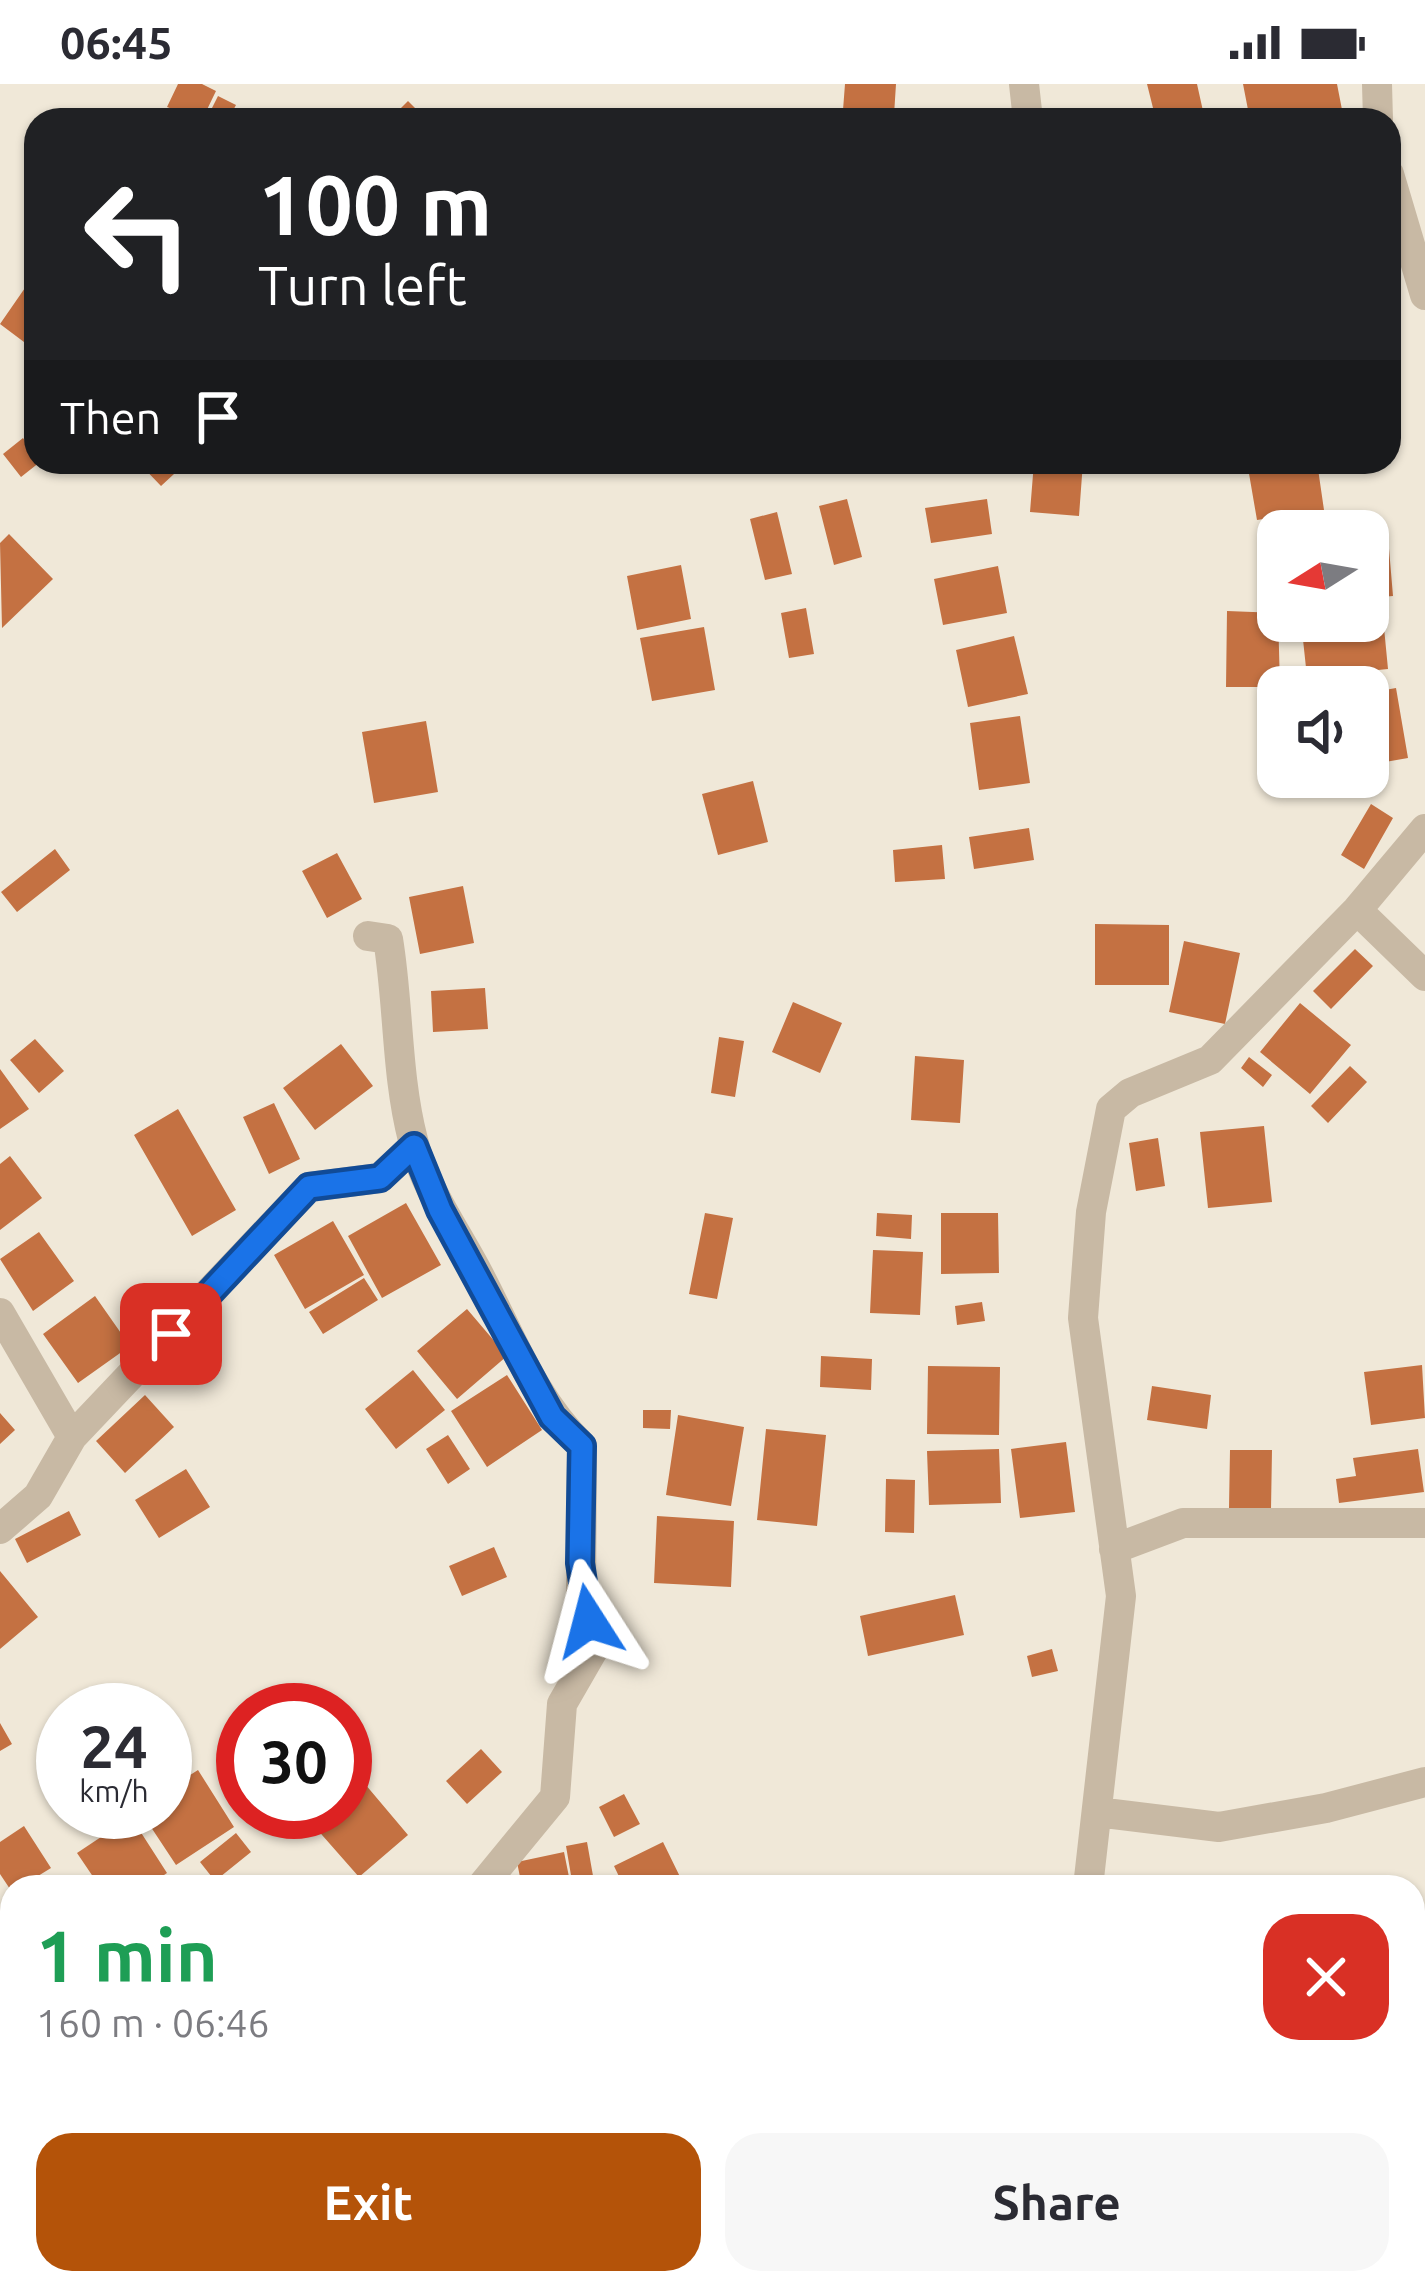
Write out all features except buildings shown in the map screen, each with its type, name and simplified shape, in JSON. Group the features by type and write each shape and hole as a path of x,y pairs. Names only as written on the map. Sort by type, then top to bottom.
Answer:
{"street":[{"path":"1401,214 1425,295"},
{"path":"1089,1875 1120,1596 1083,1318 1090,1211 1111,1108 1130,1094 1210,1060 1358,910 1425,829"},
{"path":"1358,910 1425,976"},
{"path":"368,937 388,939 399,1008 400,1081 414,1146 440,1210 552,1417 582,1446 581,1597 596,1645 562,1704 555,1797 491,1875"},
{"path":"0,1529 38,1496 72,1437 309,1187 380,1178 414,1146"},
{"path":"0,1312 72,1437"},
{"path":"1114,1549 1183,1523 1425,1523"},
{"path":"1097,1812 1219,1827 1425,1782"}],"route":[{"path":"171,1334 309,1187 380,1178 414,1146 440,1210 476,1268 552,1417 582,1446 578,1528 581,1597 589,1621"}]}
